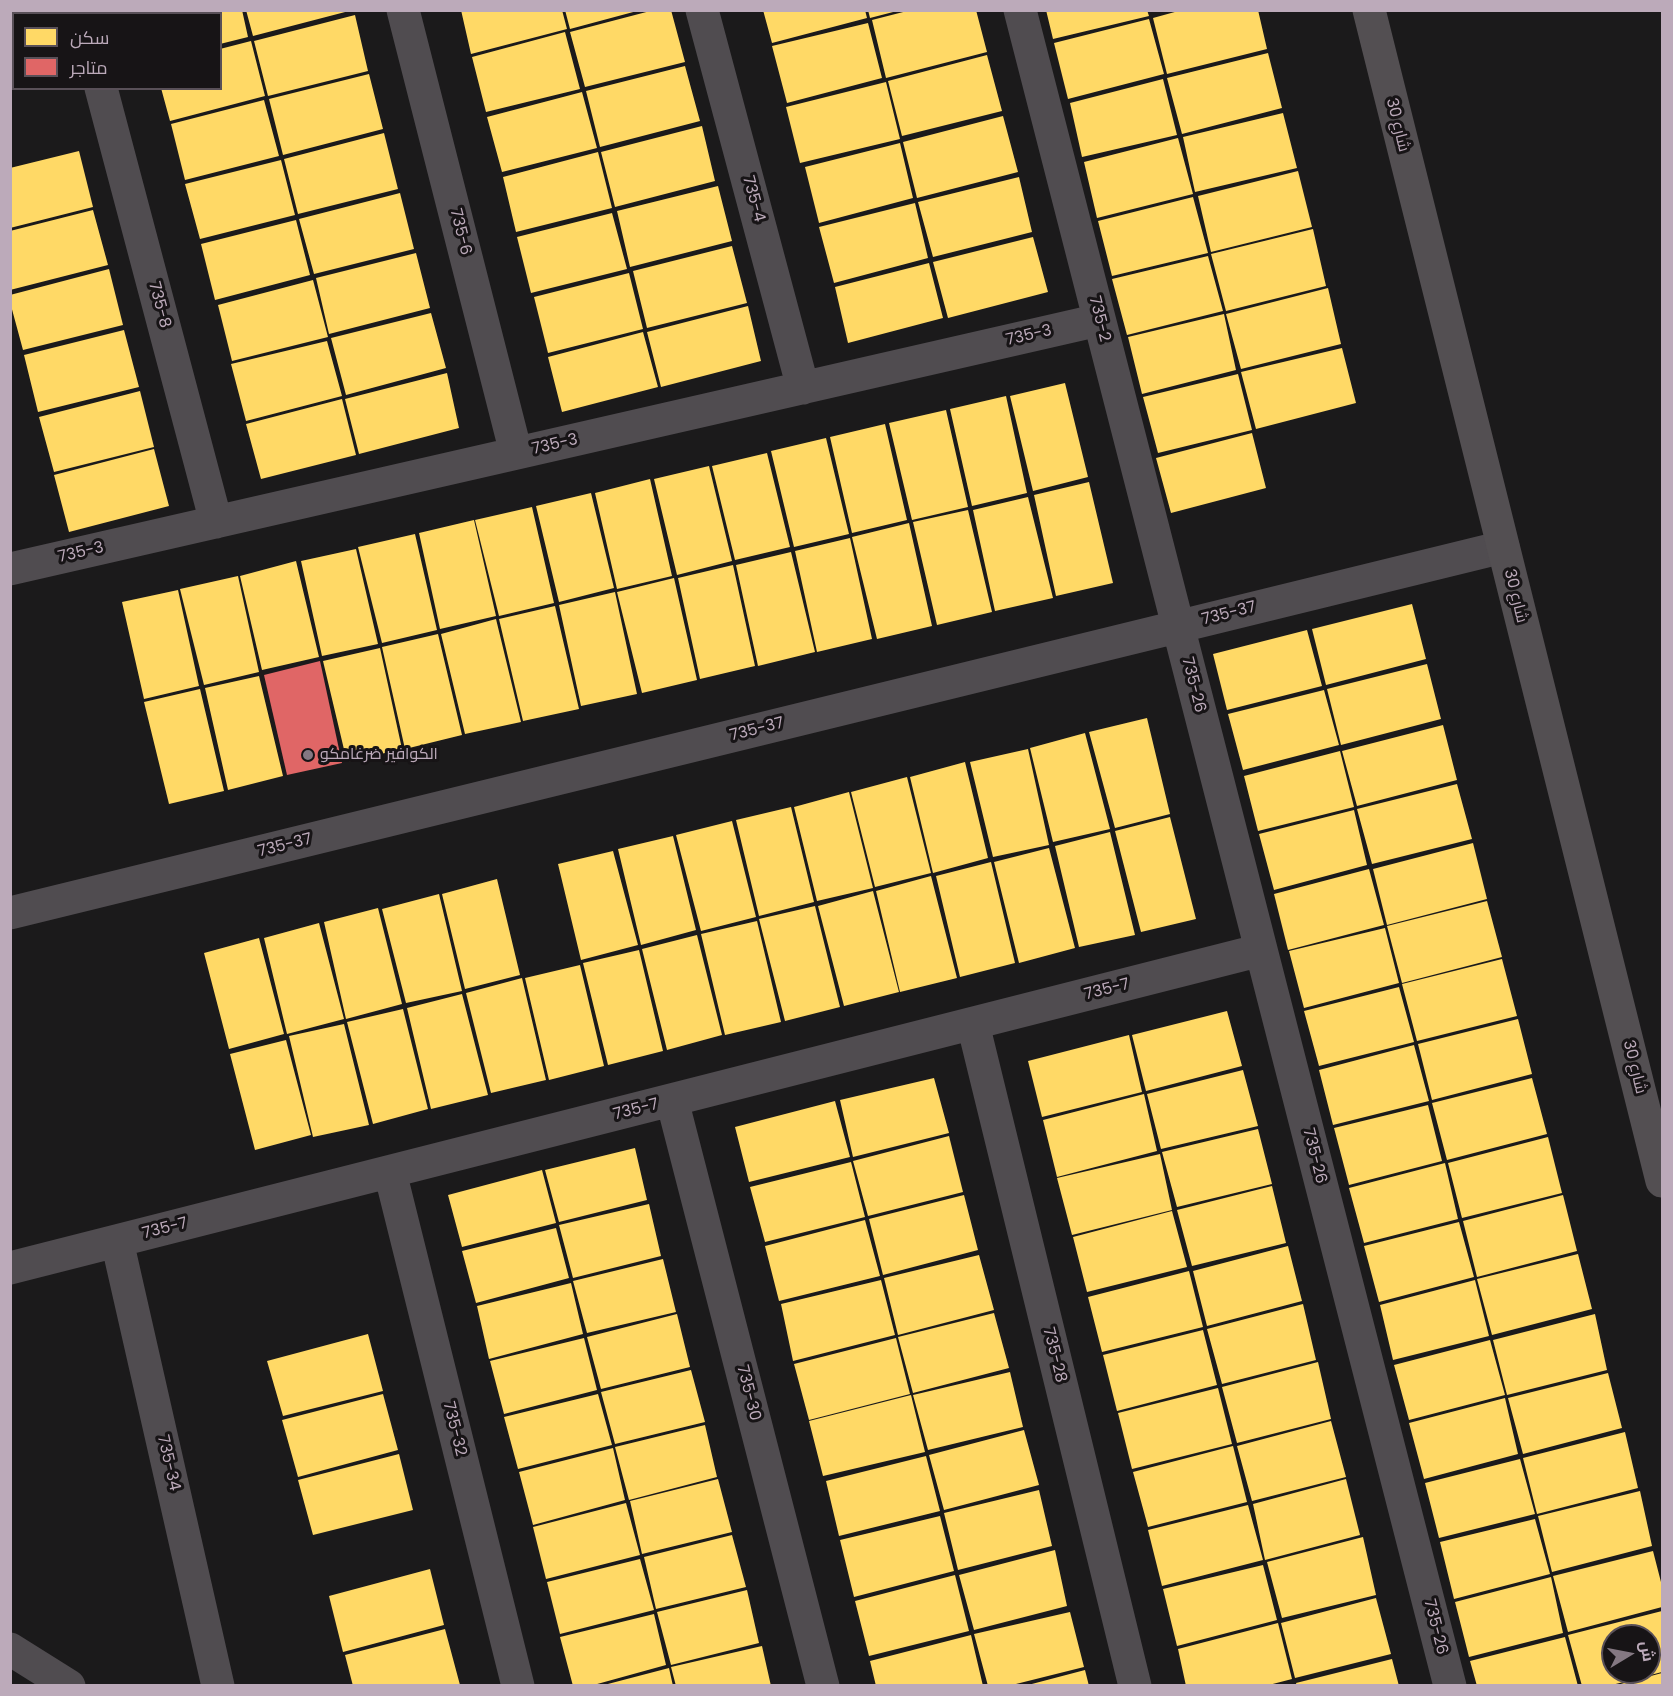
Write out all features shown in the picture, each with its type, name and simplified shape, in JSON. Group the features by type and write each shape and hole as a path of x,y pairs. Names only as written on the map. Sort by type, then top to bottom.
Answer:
{"street":[{"name":"735-6","path":"403,10 516,453"},
{"name":"735-4","path":"702,10 803,388"},
{"name":"735-2","path":"1020,10 1178,627"},
{"name":"شارع 30","path":"1375,12 1503,547 1662,1181"},
{"name":"735-8","path":"102,90 216,522"},
{"name":"735-3","path":"10,569 1100,320"},
{"name":"735-37","path":"10,913 1503,547"},
{"name":"735-26","path":"1178,627 1450,1686"},
{"name":"735-7","path":"10,1268 1261,950"},
{"name":"735-28","path":"972,1024 1135,1686"},
{"name":"735-30","path":"672,1100 824,1686"},
{"name":"735-32","path":"390,1172 518,1686"},
{"name":"735-34","path":"117,1241 218,1686"},
{"path":"10,1649 69,1686"}],"building: سكن":[{"path":"141,10 242,10 248,37 222,44 222,12 142,12"},
{"path":"246,10 349,10 349,11 253,36"},
{"path":"461,10 562,10 567,29 471,54"},
{"path":"565,10 637,10 637,11 570,29"},
{"path":"654,10 671,10 685,62 585,87 570,32"},
{"path":"763,10 865,10 867,18 772,43"},
{"path":"868,10 896,10 897,11 870,18"},
{"path":"911,10 976,10 987,52 886,78 872,20"},
{"path":"1046,10 1147,10 1149,16 1053,39"},
{"path":"1182,10 1258,10 1267,49 1167,74 1153,18"},
{"path":"355,15 368,71 268,96 254,41"},
{"path":"1149,19 1164,74 1068,99 1054,43"},
{"path":"868,23 882,78 787,103 772,46"},
{"path":"565,32 580,89 486,112 472,57"},
{"path":"251,41 265,96 170,121 162,90 222,90 222,48"},
{"path":"1268,53 1282,108 1182,134 1167,78"},
{"path":"987,55 1002,111 902,136 888,81"},
{"path":"685,66 700,121 600,147 586,91"},
{"path":"369,74 383,129 283,155 269,99"},
{"path":"1163,79 1177,135 1082,157 1070,103"},
{"path":"886,82 900,139 800,163 786,107"},
{"path":"582,92 597,148 502,172 487,117"},
{"path":"264,100 279,156 185,180 171,124"},
{"path":"1283,113 1297,168 1195,192 1183,137"},
{"path":"1003,116 1018,172 917,198 903,142"},
{"path":"702,126 715,181 615,207 601,152"},
{"path":"384,133 398,189 298,214 284,159"},
{"path":"1178,138 1193,194 1097,218 1084,162"},
{"path":"900,143 913,198 819,223 805,167"},
{"path":"79,151 93,207 10,228 10,168"},
{"path":"598,152 612,208 516,232 503,177"},
{"path":"281,160 295,215 200,239 185,184"},
{"path":"1298,171 1312,227 1211,252 1198,196"},
{"path":"1019,177 1032,232 933,257 918,202"},
{"path":"718,186 732,241 630,267 617,211"},
{"path":"400,193 414,249 314,274 299,219"},
{"path":"1193,197 1208,253 1112,276 1098,221"},
{"path":"915,203 928,258 834,283 819,227"},
{"path":"93,210 108,265 10,290 10,231"},
{"path":"612,213 627,269 531,293 517,237"},
{"path":"296,220 310,275 215,300 201,244"},
{"path":"1313,229 1326,286 1226,311 1211,254"},
{"path":"1033,237 1048,292 948,318 933,262"},
{"path":"732,246 747,303 647,328 633,271"},
{"path":"416,253 430,308 329,334 316,278"},
{"path":"1208,256 1223,311 1127,335 1112,279"},
{"path":"929,263 943,318 848,343 835,287"},
{"path":"109,269 123,325 23,350 10,295"},
{"path":"629,273 643,329 548,353 534,297"},
{"path":"313,280 328,337 232,361 218,305"},
{"path":"1328,288 1341,344 1241,369 1226,314"},
{"path":"748,306 761,361 661,387 647,332"},
{"path":"431,313 446,368 346,395 331,338"},
{"path":"1224,314 1236,370 1142,394 1128,337"},
{"path":"124,330 139,387 38,412 24,355"},
{"path":"643,332 658,387 562,412 548,357"},
{"path":"327,341 342,396 246,421 231,364"},
{"path":"1342,348 1356,403 1256,429 1241,372"},
{"path":"447,373 459,428 359,454 345,399"},
{"path":"1238,374 1252,430 1158,453 1143,397"},
{"path":"1065,383 1088,477 1033,491 1010,396"},
{"path":"140,391 154,447 54,472 39,417"},
{"path":"1006,396 1027,493 972,506 950,409"},
{"path":"342,399 356,455 261,479 246,424"},
{"path":"946,410 968,507 912,520 889,423"},
{"path":"885,424 907,520 852,533 830,437"},
{"path":"1252,433 1266,488 1171,513 1156,458"},
{"path":"826,438 849,534 794,547 771,451"},
{"path":"154,449 169,506 69,532 54,475"},
{"path":"767,453 790,547 735,560 712,466"},
{"path":"709,466 732,561 677,575 654,479"},
{"path":"650,479 672,576 617,589 595,493"},
{"path":"1089,482 1113,583 1056,596 1034,495"},
{"path":"591,493 614,588 559,602 536,506"},
{"path":"1028,497 1053,598 995,611 973,510"},
{"path":"532,507 554,603 499,616 475,520"},
{"path":"968,510 992,612 937,625 913,522"},
{"path":"474,520 496,616 440,629 419,533"},
{"path":"909,523 932,626 877,639 852,537"},
{"path":"415,534 437,630 382,643 358,547"},
{"path":"850,538 872,639 817,652 795,551"},
{"path":"356,549 378,644 322,656 301,561"},
{"path":"791,552 815,652 758,666 736,565"},
{"path":"296,561 319,657 262,670 240,576"},
{"path":"733,565 755,666 700,679 678,578"},
{"path":"238,576 259,672 204,685 180,589"},
{"path":"674,578 697,680 642,693 617,592"},
{"path":"178,590 199,686 144,699 122,602"},
{"path":"615,592 637,694 581,706 559,605"},
{"path":"1412,604 1426,659 1326,685 1312,629"},
{"path":"555,606 579,709 523,721 499,619"},
{"path":"496,619 521,722 465,734 441,634"},
{"path":"1307,630 1322,686 1227,710 1213,654"},
{"path":"438,634 462,735 405,749 382,647"},
{"path":"380,648 402,749 347,762 323,661"},
{"path":"1427,664 1441,719 1341,745 1327,689"},
{"path":"259,676 283,776 228,790 205,688"},
{"path":"200,689 224,791 169,804 144,702"},
{"path":"1324,690 1339,745 1243,770 1228,714"},
{"path":"1147,718 1170,814 1115,828 1089,732"},
{"path":"1443,725 1457,780 1357,806 1342,751"},
{"path":"1085,733 1110,829 1053,842 1030,748"},
{"path":"1028,749 1049,845 993,857 970,762"},
{"path":"1340,751 1354,807 1258,831 1244,776"},
{"path":"965,762 988,858 933,873 910,777"},
{"path":"907,777 931,873 875,887 851,792"},
{"path":"1457,784 1472,839 1372,864 1357,809"},
{"path":"849,792 873,888 817,901 794,807"},
{"path":"791,807 814,902 759,916 736,820"},
{"path":"1354,810 1367,865 1274,890 1259,834"},
{"path":"1170,817 1196,919 1141,932 1115,831"},
{"path":"732,821 756,917 701,931 676,835"},
{"path":"1110,832 1135,935 1079,947 1055,846"},
{"path":"673,836 696,930 641,945 618,849"},
{"path":"1473,843 1487,899 1387,925 1373,869"},
{"path":"1049,848 1075,948 1019,963 994,862"},
{"path":"613,851 638,945 581,960 558,864"},
{"path":"991,862 1015,963 960,977 936,876"},
{"path":"1369,869 1384,925 1288,950 1274,894"},
{"path":"931,876 957,978 900,992 876,891"},
{"path":"497,879 520,975 465,989 442,894"},
{"path":"873,891 899,992 844,1006 818,906"},
{"path":"439,894 462,991 406,1003 382,909"},
{"path":"1487,901 1502,957 1402,983 1387,926"},
{"path":"815,906 840,1007 785,1021 759,919"},
{"path":"378,908 402,1004 346,1019 324,922"},
{"path":"757,921 781,1022 725,1035 701,934"},
{"path":"319,923 344,1019 287,1034 264,938"},
{"path":"1385,928 1399,983 1304,1008 1289,951"},
{"path":"697,935 722,1035 667,1050 642,949"},
{"path":"259,938 284,1034 229,1049 204,953"},
{"path":"639,950 663,1051 608,1065 583,963"},
{"path":"1502,959 1517,1016 1417,1041 1402,984"},
{"path":"580,965 604,1066 549,1080 525,978"},
{"path":"522,978 546,1080 491,1093 466,993"},
{"path":"1399,987 1414,1042 1319,1066 1304,1011"},
{"path":"462,994 488,1095 431,1109 407,1008"},
{"path":"403,1009 428,1109 373,1124 347,1022"},
{"path":"1227,1011 1242,1066 1146,1091 1132,1035"},
{"path":"1518,1019 1532,1074 1432,1100 1418,1044"},
{"path":"344,1024 369,1125 313,1137 289,1036"},
{"path":"1129,1035 1142,1092 1042,1117 1028,1061"},
{"path":"286,1040 311,1135 255,1150 230,1054"},
{"path":"1414,1045 1429,1101 1333,1125 1319,1070"},
{"path":"1243,1070 1258,1126 1161,1149 1147,1094"},
{"path":"934,1078 949,1133 853,1157 840,1100"},
{"path":"1532,1078 1547,1134 1447,1160 1432,1103"},
{"path":"1144,1094 1157,1151 1057,1177 1043,1120"},
{"path":"835,1101 850,1157 749,1182 735,1127"},
{"path":"1428,1105 1442,1161 1349,1185 1334,1128"},
{"path":"1258,1129 1272,1184 1177,1207 1162,1152"},
{"path":"949,1136 963,1192 868,1216 853,1161"},
{"path":"1548,1137 1562,1193 1462,1218 1448,1163"},
{"path":"635,1148 647,1200 559,1222 545,1170"},
{"path":"1160,1154 1172,1210 1072,1235 1057,1178"},
{"path":"851,1162 865,1217 765,1242 750,1187"},
{"path":"1445,1163 1458,1219 1364,1243 1349,1188"},
{"path":"542,1170 556,1223 462,1247 448,1195"},
{"path":"1272,1186 1286,1243 1192,1266 1177,1210"},
{"path":"964,1195 978,1250 883,1275 869,1219"},
{"path":"1563,1195 1577,1251 1477,1277 1463,1221"},
{"path":"649,1204 661,1256 573,1278 559,1225"},
{"path":"1172,1211 1187,1267 1087,1292 1073,1237"},
{"path":"865,1220 880,1276 779,1301 765,1246"},
{"path":"1459,1222 1474,1277 1379,1302 1364,1246"},
{"path":"556,1228 569,1278 476,1303 462,1251"},
{"path":"1288,1246 1302,1301 1207,1326 1193,1271"},
{"path":"1578,1254 1592,1309 1492,1335 1477,1279"},
{"path":"979,1255 994,1310 898,1335 884,1278"},
{"path":"663,1259 676,1312 587,1333 573,1281"},
{"path":"1189,1271 1203,1327 1102,1352 1088,1297"},
{"path":"881,1280 895,1335 793,1361 781,1304"},
{"path":"1475,1280 1489,1336 1393,1360 1380,1305"},
{"path":"571,1283 583,1334 489,1359 477,1306"},
{"path":"1303,1304 1316,1360 1222,1384 1207,1329"},
{"path":"994,1313 1009,1368 913,1393 898,1337"},
{"path":"677,1314 690,1367 601,1389 587,1337"},
{"path":"1595,1314 1607,1370 1507,1395 1493,1340"},
{"path":"1203,1330 1217,1385 1117,1411 1103,1355"},
{"path":"368,1334 383,1391 283,1416 267,1361"},
{"path":"584,1338 597,1390 504,1414 490,1361"},
{"path":"896,1338 910,1394 809,1420 794,1364"},
{"path":"1490,1340 1505,1395 1409,1420 1394,1365"},
{"path":"1318,1362 1331,1419 1237,1443 1222,1387"},
{"path":"691,1370 705,1422 615,1444 601,1392"},
{"path":"1010,1372 1023,1427 928,1450 913,1395"},
{"path":"1608,1373 1622,1428 1523,1454 1508,1398"},
{"path":"1218,1388 1232,1444 1132,1469 1118,1413"},
{"path":"383,1394 398,1450 298,1477 282,1420"},
{"path":"598,1394 612,1445 518,1469 504,1417"},
{"path":"911,1395 925,1452 823,1476 809,1421"},
{"path":"1505,1398 1518,1454 1424,1479 1409,1423"},
{"path":"1331,1421 1346,1477 1252,1501 1237,1446"},
{"path":"705,1425 717,1477 629,1500 615,1447"},
{"path":"1024,1430 1039,1485 944,1510 929,1455"},
{"path":"1625,1432 1638,1488 1537,1514 1523,1458"},
{"path":"1233,1446 1247,1502 1148,1527 1133,1472"},
{"path":"613,1448 625,1500 533,1525 519,1472"},
{"path":"399,1454 413,1510 313,1535 298,1480"},
{"path":"926,1456 940,1511 839,1536 826,1481"},
{"path":"1520,1459 1535,1514 1439,1538 1425,1483"},
{"path":"718,1479 732,1532 642,1554 630,1501"},
{"path":"1346,1479 1360,1535 1265,1560 1253,1504"},
{"path":"1039,1490 1052,1546 958,1570 944,1513"},
{"path":"1640,1491 1652,1546 1552,1572 1538,1516"},
{"path":"626,1503 640,1555 546,1579 533,1527"},
{"path":"1248,1505 1263,1560 1162,1586 1148,1530"},
{"path":"940,1516 954,1571 854,1597 840,1540"},
{"path":"1535,1519 1550,1574 1454,1599 1440,1542"},
{"path":"732,1535 746,1587 656,1609 644,1557"},
{"path":"1363,1537 1376,1595 1282,1618 1267,1562"},
{"path":"1055,1550 1067,1606 974,1630 959,1575"},
{"path":"1653,1551 1662,1586 1662,1607 1568,1632 1553,1576"},
{"path":"640,1559 654,1610 560,1634 547,1582"},
{"path":"1263,1565 1277,1620 1177,1646 1163,1589"},
{"path":"430,1569 444,1625 343,1652 329,1596"},
{"path":"955,1575 969,1631 869,1656 855,1601"},
{"path":"1551,1577 1563,1633 1469,1657 1455,1602"},
{"path":"747,1590 759,1643 671,1665 657,1612"},
{"path":"1376,1598 1391,1654 1295,1678 1281,1623"},
{"path":"1662,1611 1662,1672 1661,1624 1611,1624"},
{"path":"1070,1612 1084,1667 1008,1686 988,1686 974,1634"},
{"path":"654,1614 666,1665 590,1686 573,1686 560,1637"},
{"path":"1278,1623 1292,1679 1265,1686 1186,1686 1178,1649"},
{"path":"1601,1627 1601,1684 1616,1684 1582,1686 1568,1635"},
{"path":"445,1629 460,1685 353,1686 345,1655"},
{"path":"971,1635 983,1686 876,1686 870,1661"},
{"path":"1565,1637 1578,1686 1477,1686 1470,1661"},
{"path":"762,1646 771,1686 676,1686 671,1667"},
{"path":"1392,1659 1399,1686 1297,1686 1296,1683"},
{"path":"669,1668 673,1686 604,1686 604,1685"},
{"path":"1085,1670 1089,1686 1028,1686 1028,1685"},
{"path":"1661,1673 1662,1686 1617,1686 1621,1684 1661,1684"}],"building: متاجر":[{"path":"320,661 342,763 287,775 264,675"}],"place":[{"name":"الكوافير ضرغامكو","path":"308,755"}]}
